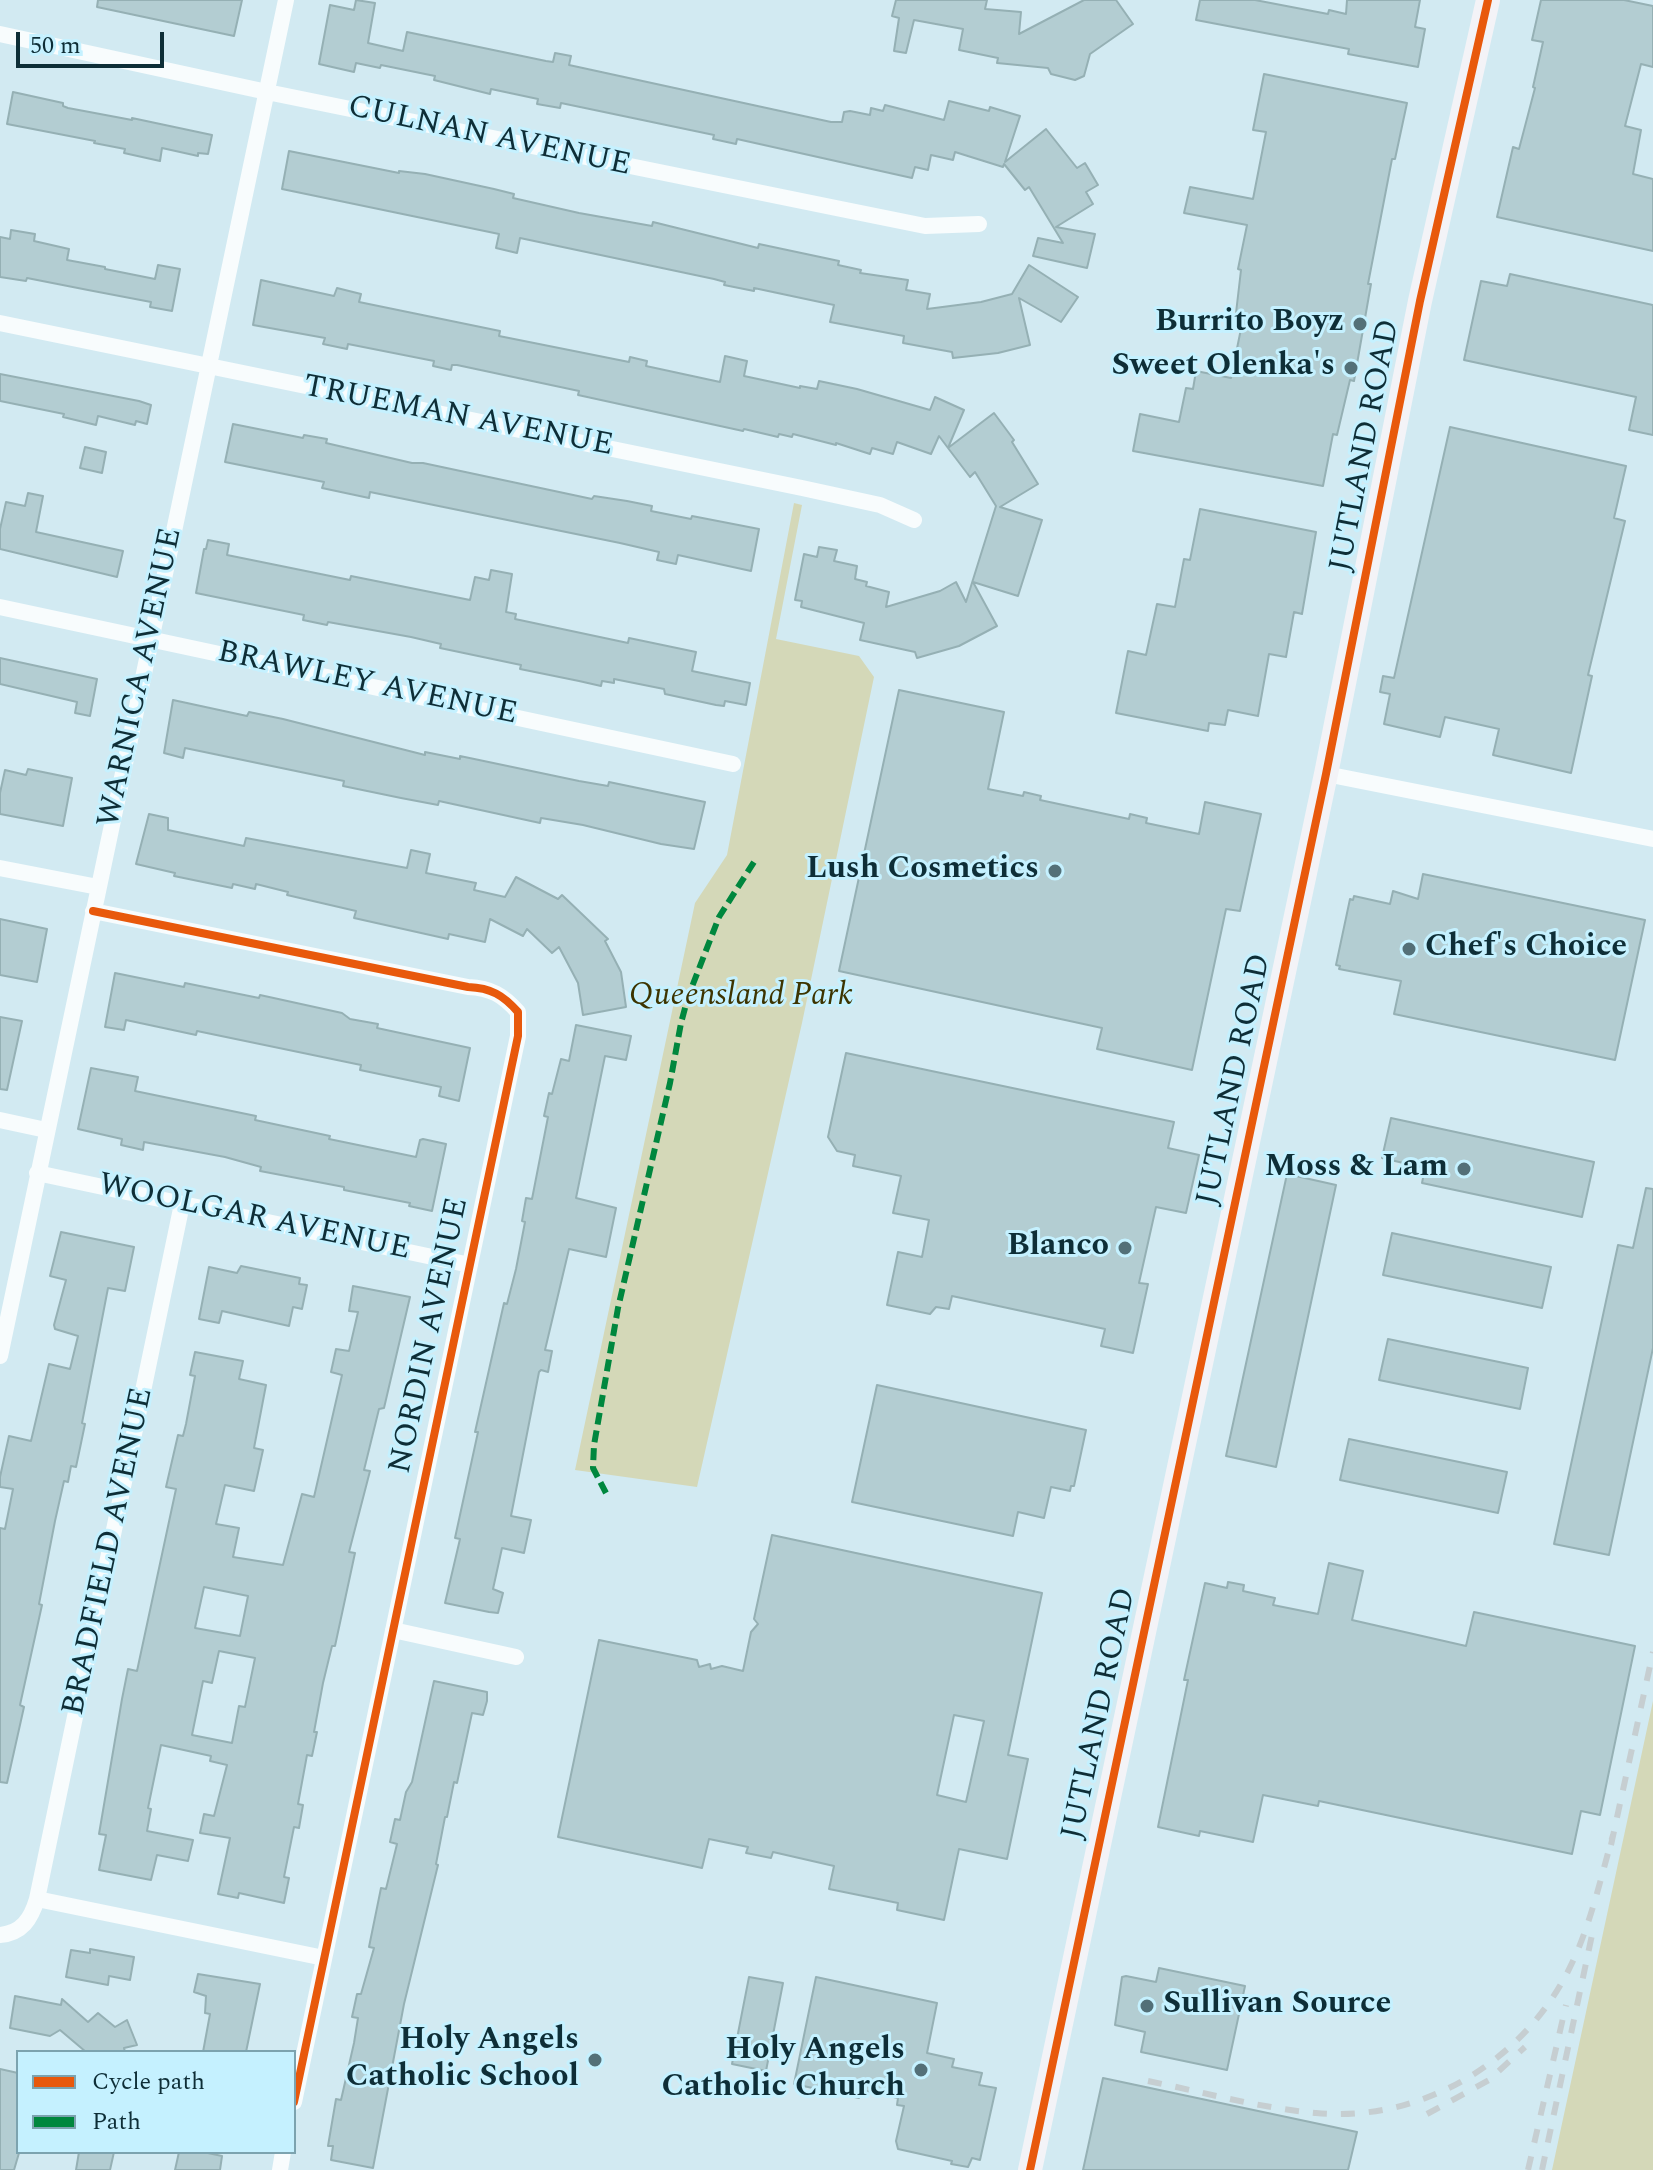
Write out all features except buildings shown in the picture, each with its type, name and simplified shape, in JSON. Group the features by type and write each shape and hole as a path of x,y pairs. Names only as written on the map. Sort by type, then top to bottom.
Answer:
{"street":[{"name":"WARNICA AVENUE","path":"0,1356 286,0"},
{"name":"JUTLAND ROAD","path":"1030,2170 1326,774 1420,301 1488,0"},
{"name":"CULNAN AVENUE","path":"0,34 267,92 925,226 979,224"},
{"name":"TRUEMAN AVENUE","path":"0,323 802,488 880,505 914,520"},
{"name":"BRAWLEY AVENUE","path":"0,607 733,764"},
{"path":"1326,774 1653,839"},
{"path":"0,868 98,887"},
{"name":"NORDIN AVENUE","path":"93,911 468,987 488,988 518,1012 520,1027 296,2092"},
{"path":"0,1120 46,1130"},
{"name":"WOOLGAR AVENUE","path":"37,1173 470,1265"},
{"name":"BRADFIELD AVENUE","path":"37,1899 182,1204"},
{"path":"393,1630 516,1657"},
{"path":"0,1935 12,1934 21,1928 31,1917 37,1899 324,1958"}],"green space":[{"name":"Queensland Park","path":"794,503 802,505 776,639 859,656 874,677 802,1023 697,1487 575,1470 695,903 727,855"},
{"path":"1653,1701 1653,2170 1552,2170"}],"railway":[{"path":"1611,1845 1653,1652"},
{"path":"1148,2081 1273,2107 1316,2113 1356,2113 1395,2107 1432,2096 1467,2078 1499,2056 1528,2029 1552,1998 1585,1932 1613,1835"},
{"path":"1542,2170 1592,1935"},
{"path":"1528,2170 1566,2005"},
{"path":"1427,2114 1489,2080 1525,2047"}],"marked path":[{"path":"606,1493 593,1468 594,1445 618,1308 681,1023 719,917 754,862"}],"cycle path":[{"path":"1030,2170 1326,774 1420,301 1488,0"},
{"path":"93,911 483,989 502,997 518,1012 518,1036 296,2092"}],"place":[{"name":"Burrito Boyz","path":"1360,324"},
{"name":"Sweet Olenka's","path":"1351,368"},
{"name":"Lush Cosmetics","path":"1055,871"},
{"name":"Chef's Choice","path":"1409,949"},
{"name":"Moss & Lam","path":"1464,1169"},
{"name":"Blanco","path":"1125,1248"},
{"name":"Sullivan Source","path":"1147,2006"},
{"name":"Holy Angels Catholic School","path":"595,2060"},
{"name":"Holy Angels Catholic Church","path":"921,2070"}]}
